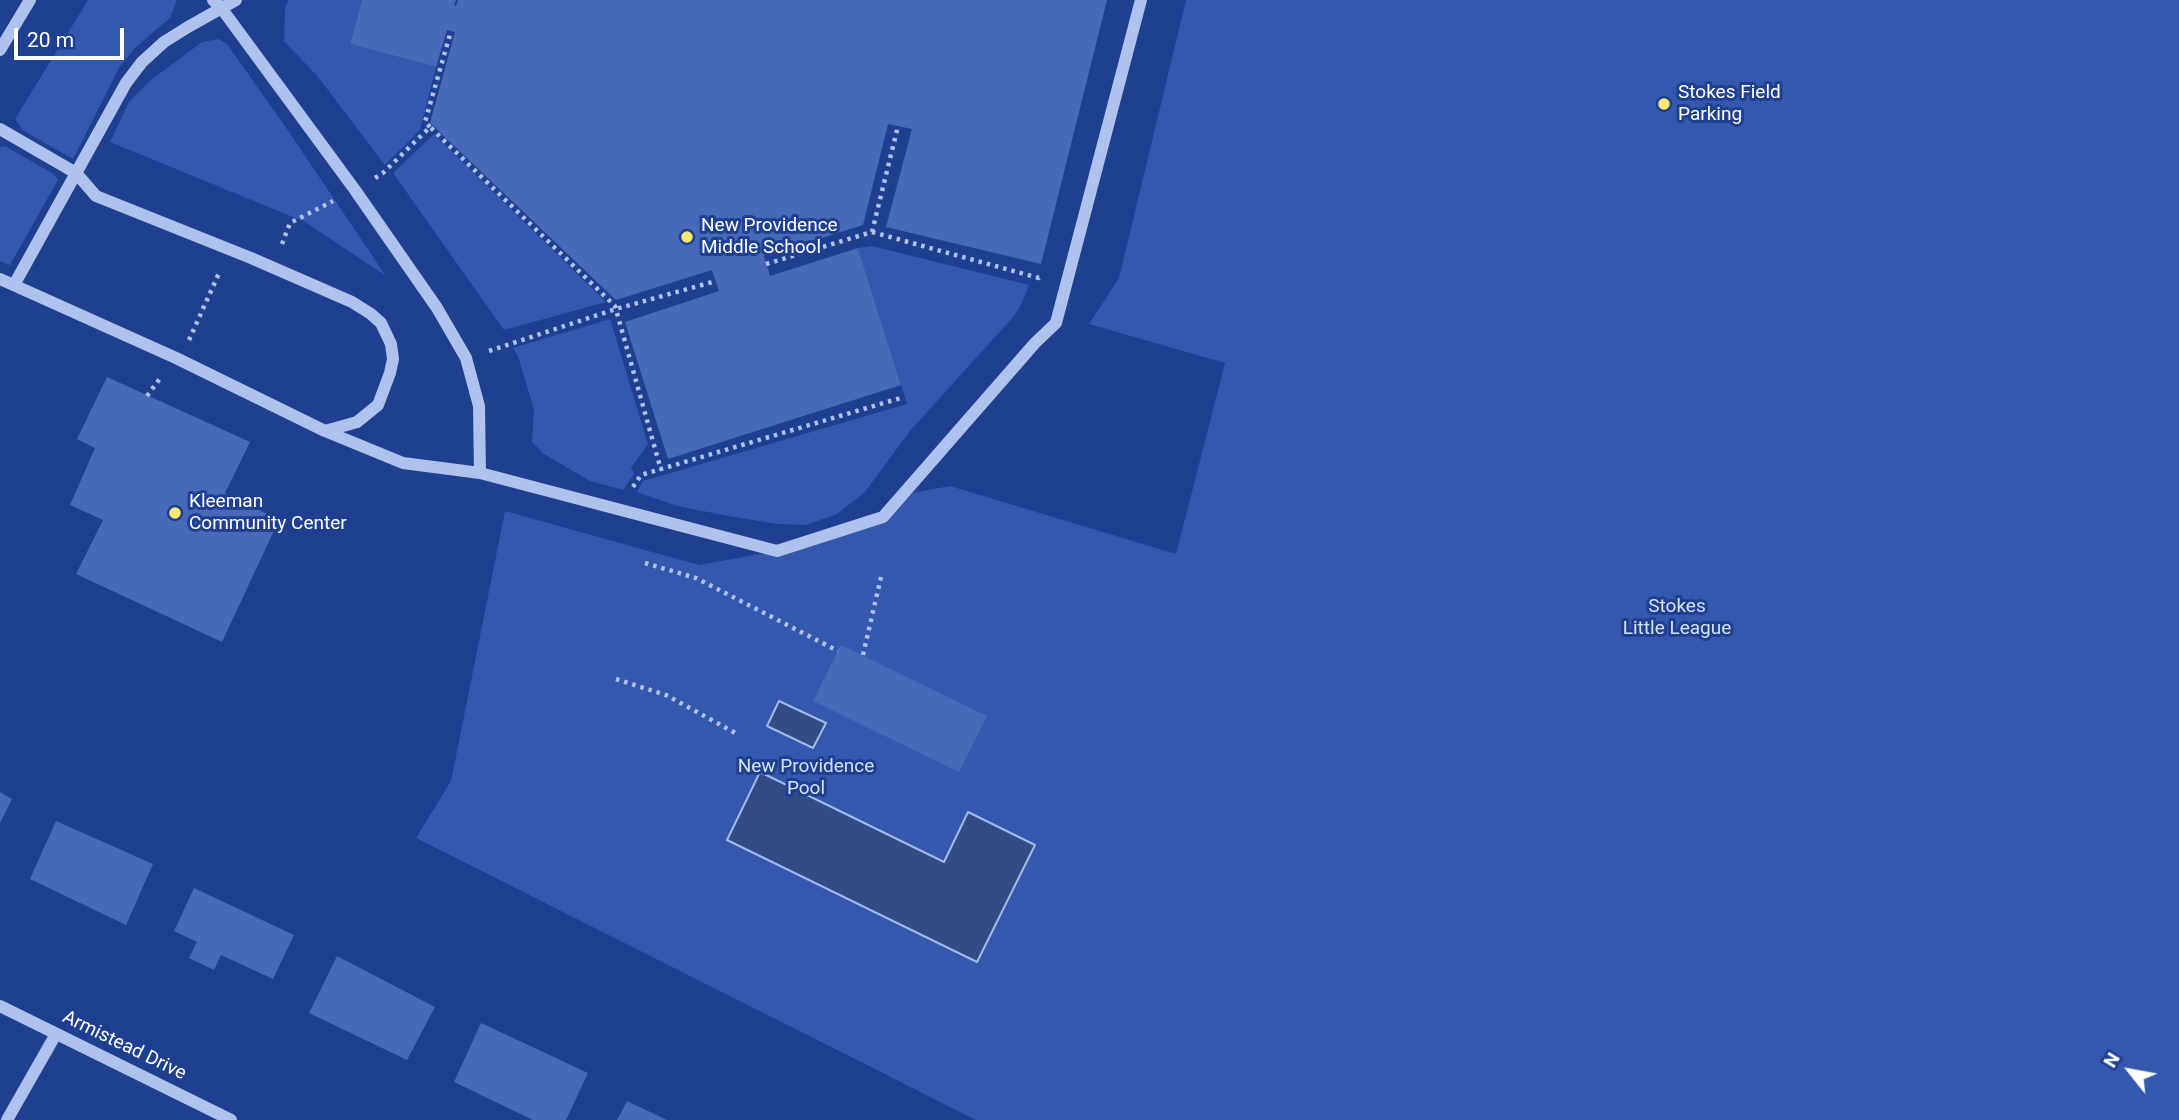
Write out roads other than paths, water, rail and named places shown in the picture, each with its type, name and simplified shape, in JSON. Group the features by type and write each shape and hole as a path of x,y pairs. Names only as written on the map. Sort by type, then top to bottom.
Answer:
{"street":[{"path":"0,50 30,0"},
{"path":"14,285 126,83 142,62 217,4 236,0"},
{"path":"0,279 176,358 325,431 403,463 480,473 777,551 883,517 1035,343 1056,323 1141,0"},
{"path":"217,4 355,190 437,308 466,358 479,406 480,473"},
{"path":"0,129 76,173 96,196 352,302 381,323 391,344 393,359 378,405 357,422 325,431"},
{"name":"Armistead Drive","path":"0,1006 230,1120"},
{"path":"7,1120 56,1034"}],"place":[{"name":"Stokes Field Parking","path":"1664,104"},
{"name":"New Providence Middle School","path":"687,237"},
{"name":"Kleeman Community Center","path":"175,513"}],"park label":[{"name":"Stokes Little League","path":"1677,618"},
{"name":"New Providence Pool","path":"806,778"}]}
